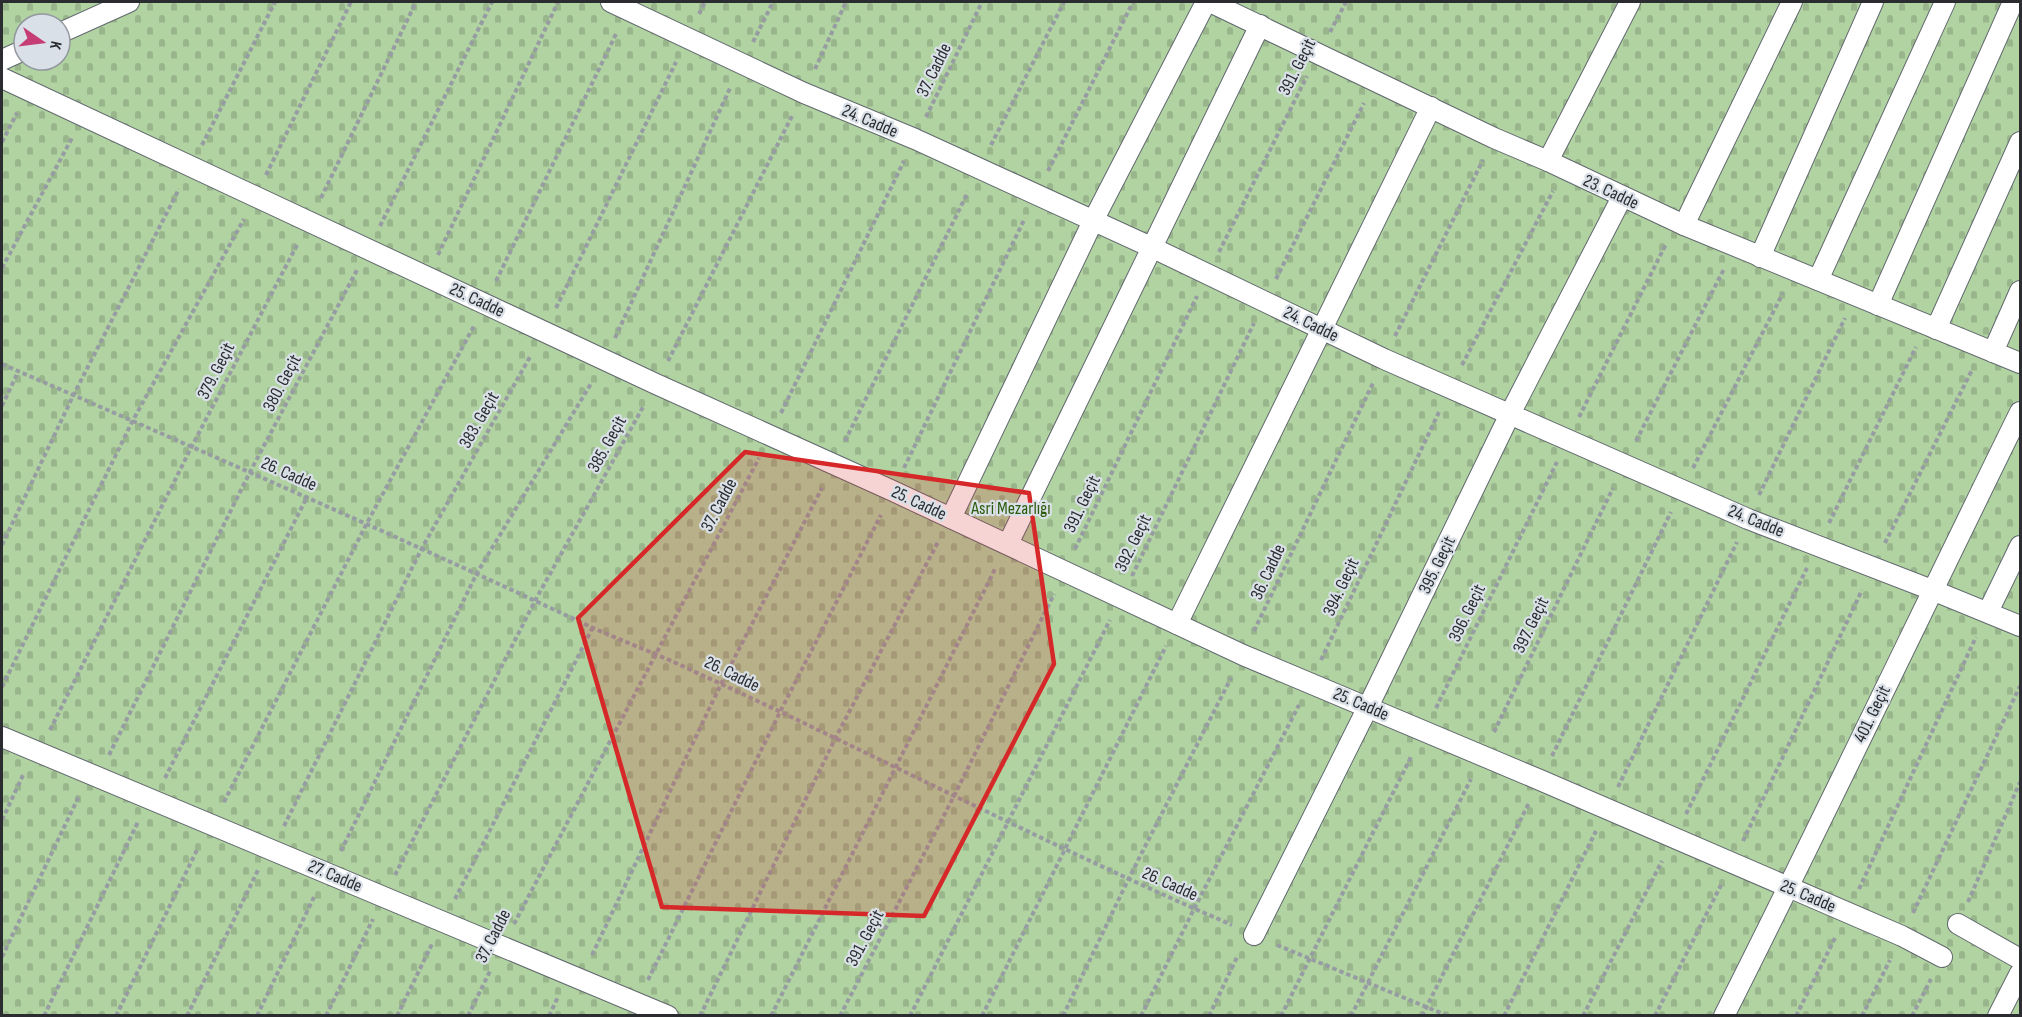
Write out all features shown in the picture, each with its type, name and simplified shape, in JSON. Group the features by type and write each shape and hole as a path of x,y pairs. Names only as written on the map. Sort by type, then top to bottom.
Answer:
{"lane":[{"path":"72,28 129,2"},
{"path":"951,518 1093,221 1206,2"},
{"name":"23. Cadde","path":"1210,2 1680,224 2020,363"},
{"path":"1556,165 1630,2"},
{"path":"1680,224 1792,2"},
{"path":"1760,257 1873,2"},
{"path":"1818,280 1945,2"},
{"path":"1878,305 2013,2"},
{"name":"24. Cadde","path":"620,5 804,93 915,139 1151,247 1384,359 1748,519 1874,566 2020,626"},
{"path":"1008,544 1260,25"},
{"name":"25. Cadde","path":"2,78 544,332 771,434 1243,655 1674,837 1902,936 1942,957"},
{"path":"1177,624 1431,108"},
{"path":"1932,327 2020,142"},
{"name":"395. Geçit","path":"1251,934 1368,707 1509,414 1622,197"},
{"path":"1988,350 2020,291"},
{"name":"401. Geçit","path":"1724,1016 2020,412"},
{"path":"1988,612 2020,546"},
{"name":"27. Cadde","path":"2,737 668,1016"},
{"path":"1958,924 2020,959"},
{"path":"1998,1016 2020,973"}],"path":[{"path":"2,545 73,396 275,2"},
{"path":"2,687 132,422 256,197 351,2"},
{"name":"379. Geçit","path":"2,820 309,222 416,2"},
{"name":"380. Geçit","path":"2,957 250,472 368,249 492,2"},
{"path":"427,277 558,2"},
{"name":"383. Geçit","path":"187,1016 422,548 544,332 705,2"},
{"path":"257,1016 477,573 605,360 772,2"},
{"name":"385. Geçit","path":"327,1016 384,897 536,599 656,384 804,93 846,2"},
{"name":"37. Cadde","path":"468,1016 502,946 771,434 982,2"},
{"name":"391. Geçit","path":"840,1016 954,796 1208,274 1346,2"},
{"path":"117,1016 211,823 367,523 485,304 620,5"},
{"name":"392. Geçit","path":"909,1016 1121,597 1265,301 1376,81"},
{"path":"2,142 29,91"},
{"path":"2,268 84,117"},
{"name":"36. Cadde","path":"1063,1016 1128,880 1243,655 1384,359 1494,138"},
{"name":"394. Geçit","path":"1141,1016 1310,683 1556,165"},
{"name":"396. Geçit","path":"1281,1016 1568,439 1680,224"},
{"name":"397. Geçit","path":"1351,1016 1483,756 1624,464 1736,247"},
{"path":"1422,1016 1682,490 1794,271"},
{"path":"1503,1016 1608,809 1856,296"},
{"path":"1583,1016 1818,546 1932,327"},
{"path":"1655,1016 1733,863 1874,566 1988,350"},
{"name":"26. Cadde","path":"2,364 536,599 1128,880 1448,1016"},
{"path":"2,406 18,372"},
{"path":"44,1016 307,497"},
{"path":"700,1016 835,739 951,518"},
{"path":"771,1016 1008,544"},
{"path":"1796,1016 1848,913 1988,612"},
{"path":"982,1016 1177,624"},
{"path":"397,1016 592,627"},
{"path":"1862,1016 2020,686"},
{"path":"1209,1016 1251,934"}],"highlighted area":[{"path":"745,452 1029,493 1054,664 924,916 662,907 578,618"}],"green space":[{"name":"Asri Mezarlığı","path":"2,2 2020,2 2020,1015 2,1015"}]}
